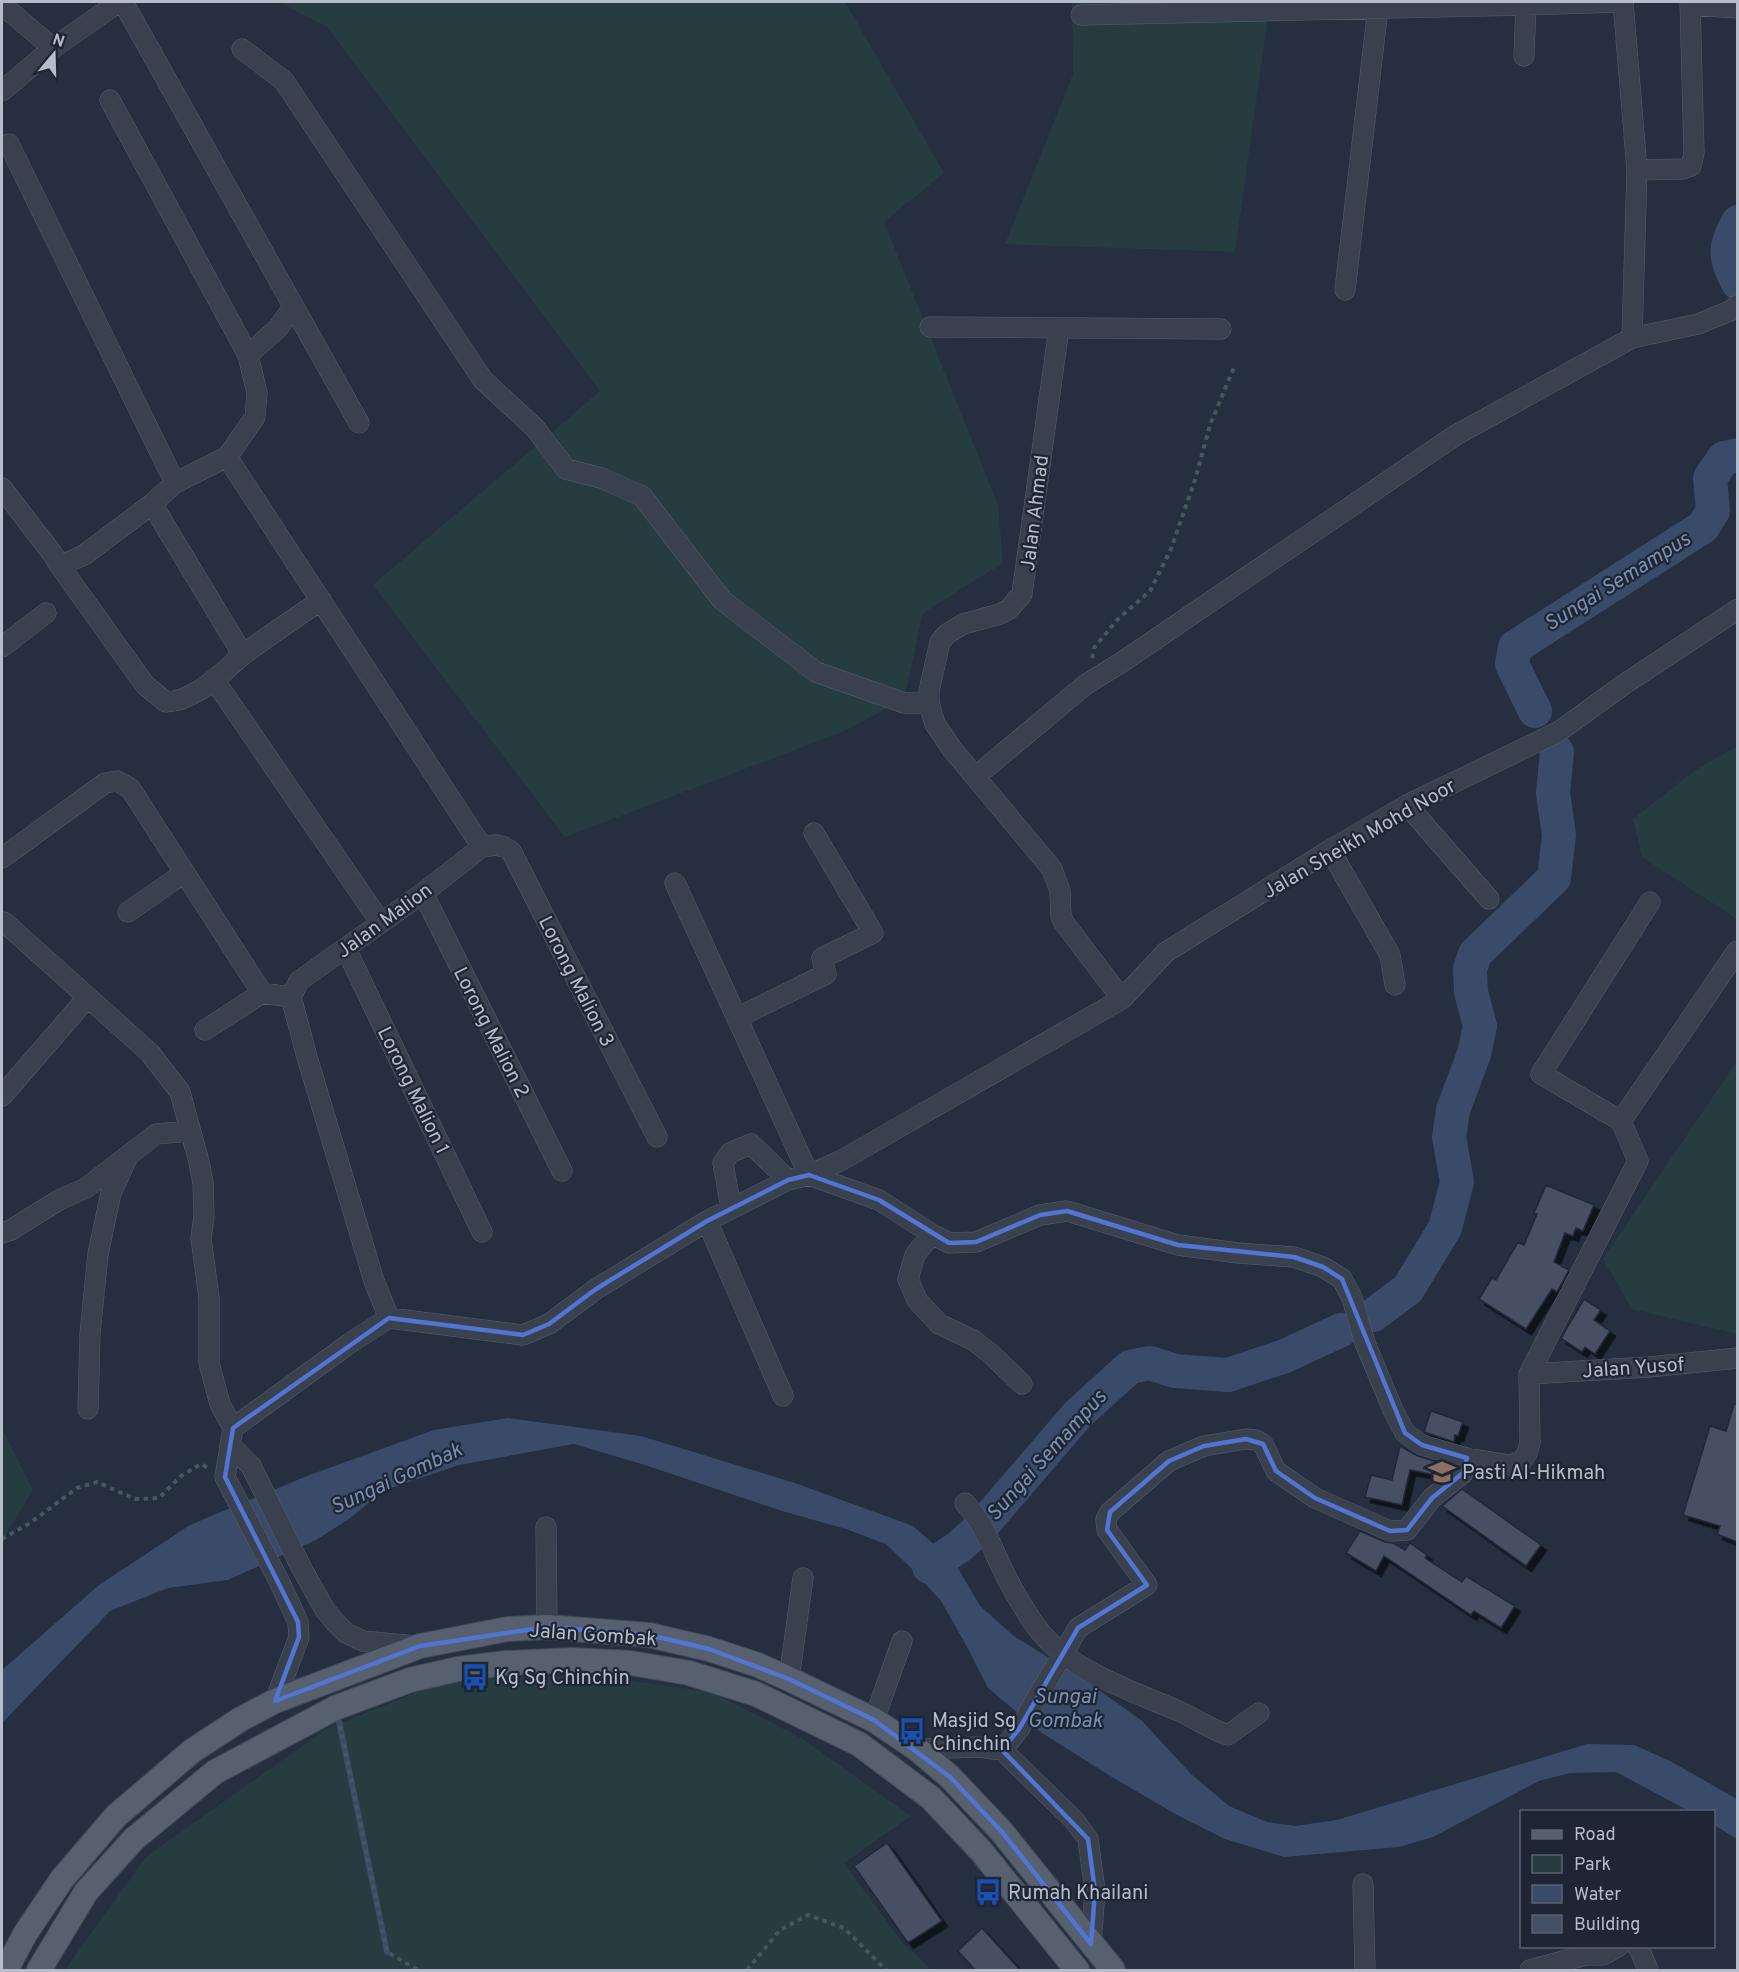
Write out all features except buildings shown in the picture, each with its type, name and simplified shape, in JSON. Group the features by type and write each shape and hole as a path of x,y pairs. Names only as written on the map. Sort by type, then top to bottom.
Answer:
{"main road":[{"name":"Jalan Gombak","path":"6,1971 26,1934 62,1879 116,1816 192,1751 240,1719 275,1701 420,1646 508,1629 547,1627 649,1635 709,1649 758,1665 874,1720 916,1749 950,1777 1002,1832 1113,1971"},
{"name":"Jalan Gombak","path":"39,1971 86,1892 134,1839 215,1772 335,1708 410,1680 506,1663 572,1660 631,1663 689,1673 756,1694 859,1744 931,1798 981,1851 1077,1971"}],"street":[{"path":"2,91 53,48 119,2"},
{"path":"123,2 359,423"},
{"path":"1081,15 1621,2 1637,170 1632,338"},
{"path":"1637,170 1683,169 1691,166 1694,153 1690,3 1737,8"},
{"path":"2,5 53,48"},
{"path":"1524,56 1526,5"},
{"path":"1345,290 1378,8"},
{"path":"242,49 284,81 483,380 535,428 566,469 601,478 642,496 722,600 816,672 904,704 929,703 935,724 975,777 1052,869 1060,891 1061,917 1122,999"},
{"path":"60,566 84,555 152,504 175,483 227,457 255,417 257,393 248,355 110,100"},
{"path":"9,144 175,483"},
{"path":"975,777 1085,685 1456,435 1632,338 1698,324 1730,311 1737,305"},
{"path":"248,355 278,328 293,307"},
{"path":"930,327 1221,329"},
{"name":"Jalan Ahmad","path":"929,703 937,649 946,634 963,624 1000,614 1009,609 1022,594 1059,328"},
{"path":"227,457 482,847"},
{"path":"2,488 52,553 145,685 166,702 175,702 215,681 243,655 321,600"},
{"path":"152,504 243,655"},
{"name":"Jalan Sheikh Mohd Noor","path":"390,1318 523,1335 549,1324 596,1289 707,1221 788,1180 809,1175 842,1160 1122,999 1166,952 1330,850 1407,806 1558,732 1626,683 1737,609"},
{"path":"2,647 46,613"},
{"path":"215,681 381,922"},
{"path":"2,858 105,783 117,781 130,788 262,993"},
{"path":"1407,806 1490,899"},
{"path":"737,1018 826,975 822,958 873,933 814,833"},
{"name":"Lorong Malion 3","path":"482,847 496,845 510,851 657,1137"},
{"name":"Jalan Malion","path":"291,997 299,981 346,949 482,847"},
{"path":"1330,850 1390,955 1395,985"},
{"path":"128,912 184,873"},
{"path":"675,883 809,1175 879,1200 949,1243 975,1242 1040,1215 1067,1211 1178,1245 1294,1257 1323,1267 1342,1279 1352,1298 1365,1343 1405,1433 1422,1445 1467,1458 1510,1465 1522,1461 1530,1443 1529,1374 1638,1161 1622,1121 1541,1074 1650,902"},
{"name":"Lorong Malion 2","path":"423,892 562,1171"},
{"path":"2,922 150,1053 180,1092 203,1184 204,1216 201,1238 209,1298 209,1363 232,1437 251,1466 325,1610 346,1633 363,1641 420,1646"},
{"name":"Lorong Malion 1","path":"346,949 482,1232"},
{"path":"1622,1121 1737,951"},
{"path":"205,1030 262,993 291,997 370,1269 390,1318 350,1343 232,1437 225,1477 298,1622 299,1638 275,1701"},
{"path":"2,1096 87,998"},
{"path":"2,1233 11,1230 59,1200 86,1188 156,1134 190,1131"},
{"path":"730,1208 723,1163 730,1153 751,1144 788,1180"},
{"path":"88,1409 90,1334 98,1254 111,1193 128,1156"},
{"path":"707,1221 783,1396"},
{"path":"932,1234 915,1255 909,1280 917,1300 939,1324 973,1340 1022,1384"},
{"name":"Jalan Yusof","path":"1529,1374 1649,1367 1737,1358"},
{"path":"1002,1750 1019,1730 1078,1628 1147,1586 1107,1530 1106,1519 1110,1512 1169,1461 1204,1446 1246,1439 1256,1440 1263,1444 1276,1471 1316,1498 1390,1531 1407,1530 1432,1498 1462,1473 1467,1458"},
{"path":"970,1508 995,1548 1005,1574 1031,1618 1046,1640 1062,1655 1114,1685 1185,1714 1228,1735 1259,1713"},
{"path":"546,1527 547,1627"},
{"path":"789,1679 803,1578"},
{"path":"874,1720 902,1641"},
{"path":"916,1749 978,1747 1002,1750 1067,1813 1088,1839 1095,1892 1091,1944"},
{"path":"1363,1884 1365,1971"},
{"path":"1530,1971 1586,1955 1603,1955 1617,1948"},
{"path":"1638,1948 1648,1971"}],"path":[{"path":"1085,685 1094,648 1117,620 1150,591 1171,549 1195,480 1210,425 1235,365"},
{"path":"2,1539 30,1523 77,1488 97,1482 135,1499 159,1498 180,1476 201,1464 225,1477"},
{"path":"335,1708 387,1952 418,1971"},
{"path":"747,1971 780,1930 808,1915 844,1928 886,1971"}],"highlighted area":[{"path":"809,1175 879,1200 949,1243 976,1242 1040,1215 1067,1211 1178,1245 1294,1257 1323,1267 1342,1279 1405,1433 1422,1445 1467,1458 1463,1473 1432,1498 1407,1530 1390,1531 1315,1498 1276,1471 1263,1444 1246,1439 1204,1446 1169,1461 1110,1512 1107,1530 1147,1585 1078,1628 1019,1729 1002,1750 1088,1839 1095,1891 1091,1944 1002,1832 950,1777 874,1720 789,1679 709,1649 649,1635 547,1627 420,1646 275,1701 299,1637 298,1622 225,1477 233,1428 389,1318 523,1335 549,1324 596,1289 707,1221 788,1180"}],"green space":[{"path":"279,2 845,2 944,173 884,222 998,505 1003,563 923,613 904,699 845,731 565,837 373,585 600,391 327,27"},
{"path":"1072,2 1270,2 1235,252 1005,244 1073,74"},
{"path":"1737,746 1737,919 1642,857 1633,819 1694,771"},
{"path":"1737,1061 1738,1334 1632,1309 1603,1259"},
{"path":"2,1428 33,1490 2,1541"},
{"path":"598,1676 711,1692 803,1739 911,1816 844,1863 902,1942 932,1970 65,1970 146,1857 326,1729 452,1678"}],"water":[{"name":"Sungai Gombak","path":"508,1418 641,1436 795,1483 913,1526 955,1563 980,1606 1015,1637 1085,1680 1142,1721 1191,1774 1229,1806 1267,1822 1295,1826 1337,1820 1587,1744 1634,1745 1670,1761 1737,1799 1737,1839 1715,1826 1715,1810 1687,1810 1616,1772 1570,1773 1539,1781 1433,1837 1399,1847 1284,1857 1225,1839 1179,1816 1042,1733 988,1688 941,1601 886,1544 846,1529 782,1511 574,1444 459,1465 383,1491 349,1519 316,1540 228,1580 168,1588 110,1611 2,1723 2,1670 99,1585 190,1525 307,1476 434,1430"}],"waterway":[{"name":"Sungai Semampus","path":"1738,222 1728,245 1728,259 1738,283"},
{"name":"Sungai Semampus","path":"1535,711 1512,664 1515,647 1703,527 1713,511 1710,478 1724,458 1738,455"},
{"name":"Sungai Semampus","path":"1373,1315 1408,1289 1445,1228 1457,1182 1449,1137 1453,1110 1474,1054 1480,1026 1471,992 1470,969 1475,954 1554,878 1559,835 1553,793 1557,752"},
{"name":"Sungai Semampus","path":"929,1567 960,1546 981,1527 1078,1414 1130,1367 1150,1363 1175,1371 1228,1375 1285,1356 1341,1330"},
{"path":"338,1717 387,1952"}],"place":[{"name":"Pasti Al-Hikmah","path":"1442,1472"},
{"name":"Kg Sg Chinchin","path":"475,1677"},
{"name":"Masjid Sg Chinchin","path":"912,1731"},
{"name":"Rumah Khailani","path":"988,1892"}]}
